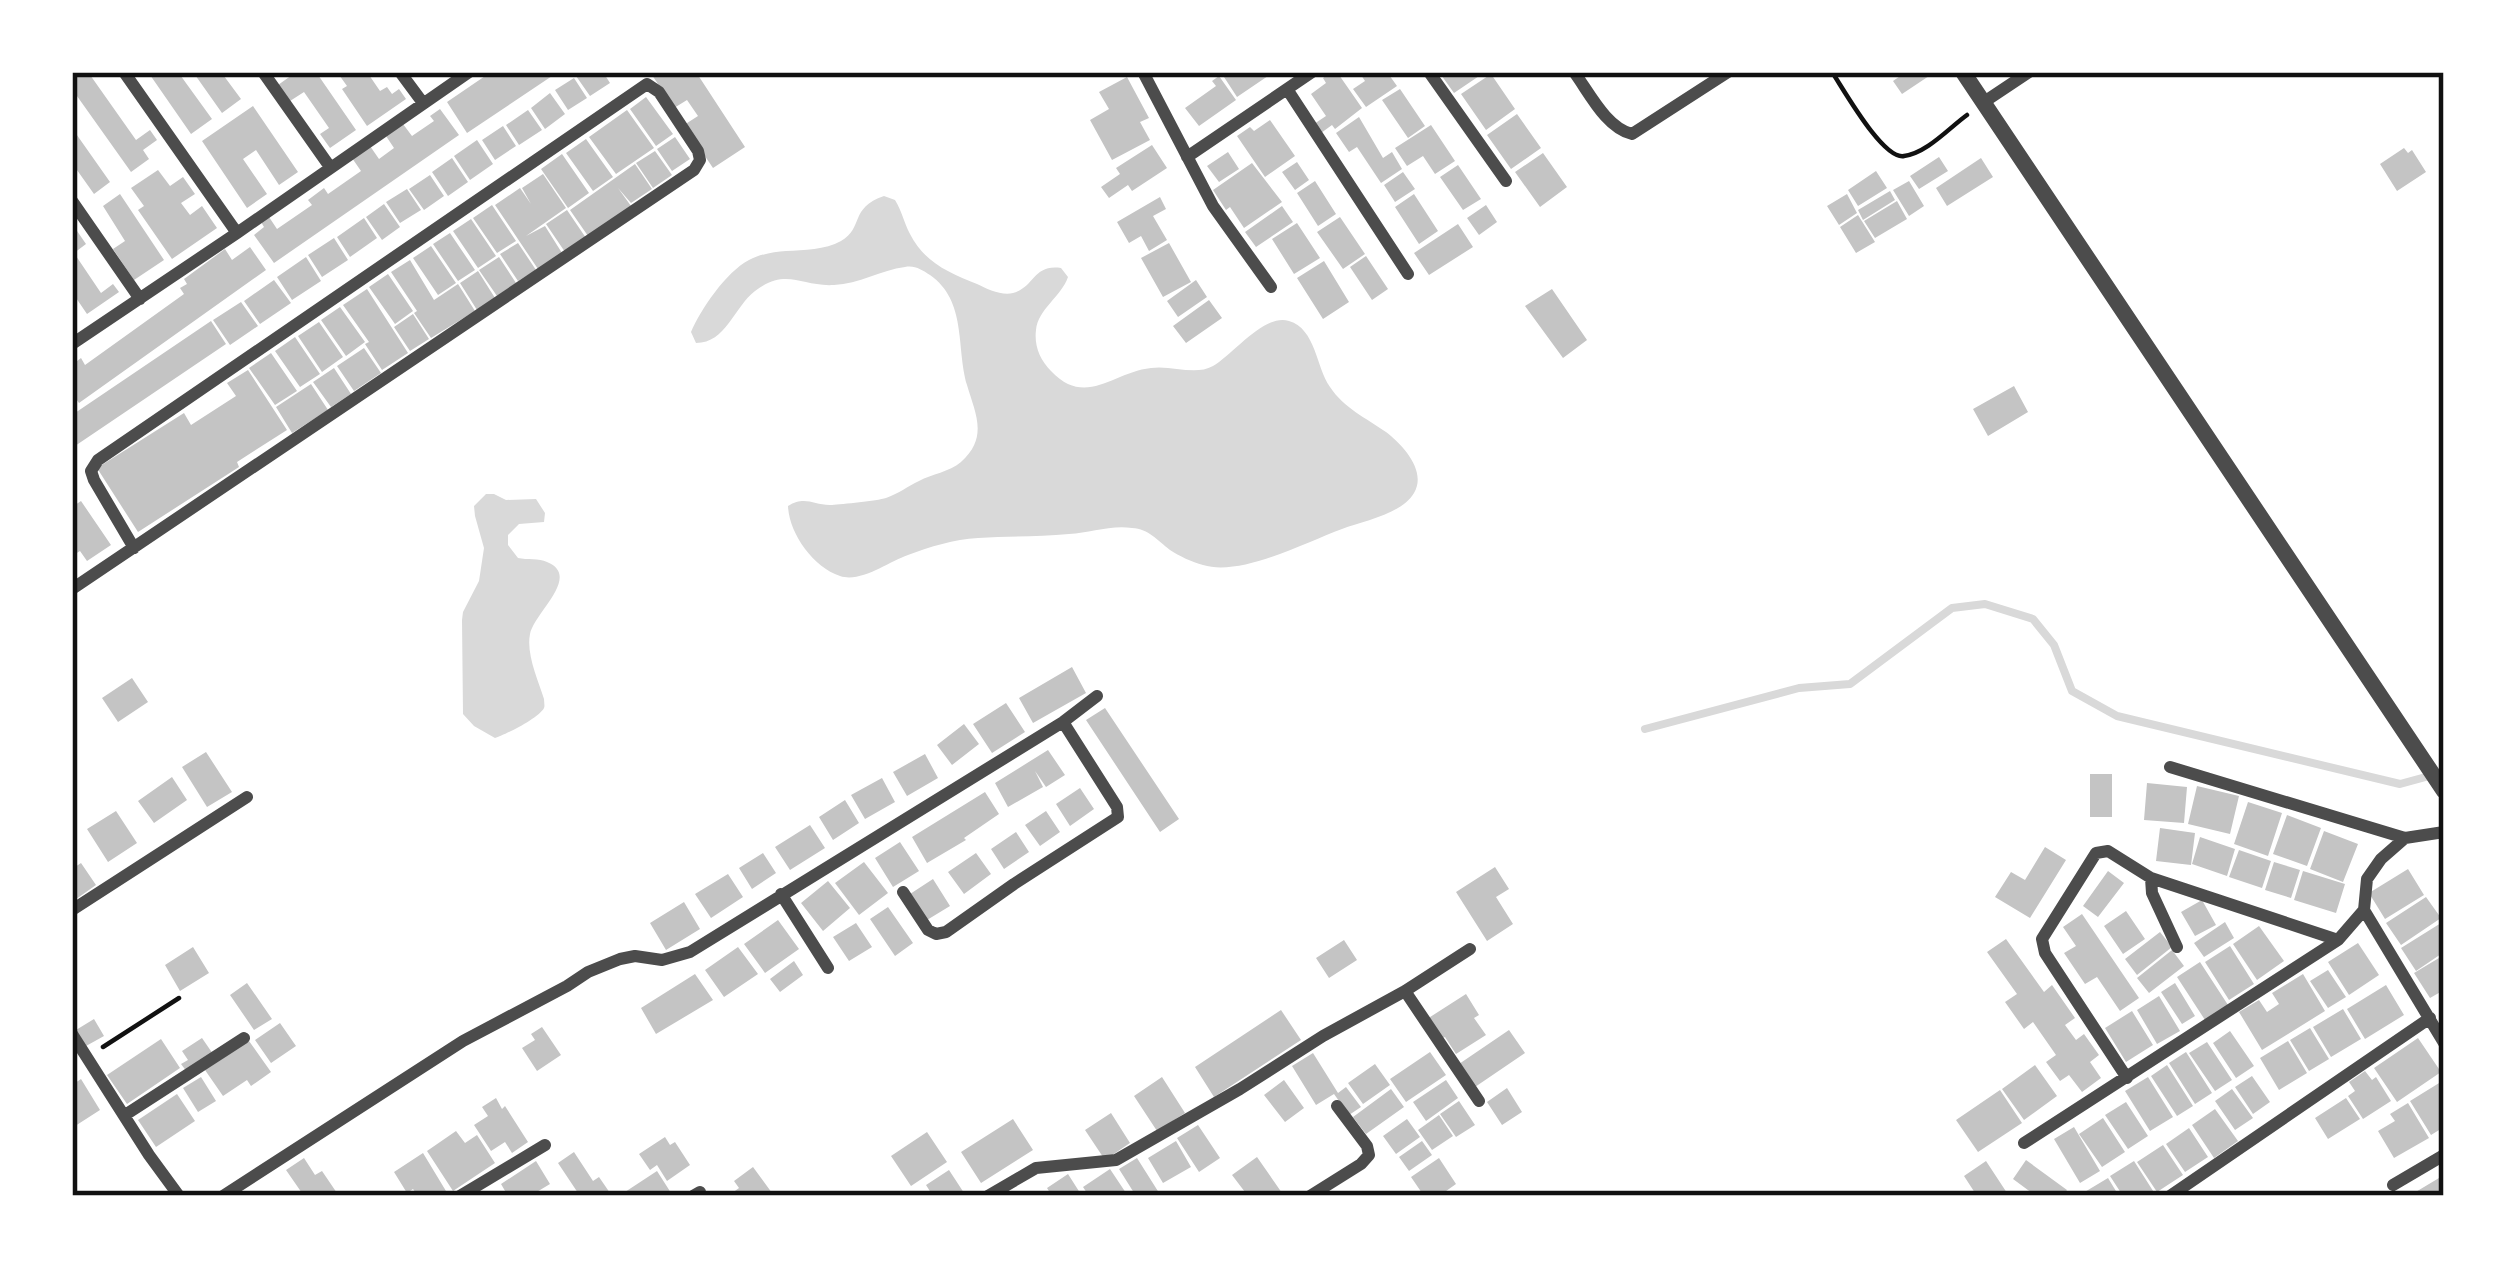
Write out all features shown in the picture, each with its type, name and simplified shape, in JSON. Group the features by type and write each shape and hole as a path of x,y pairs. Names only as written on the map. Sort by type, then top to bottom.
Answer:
{"street":[{"path":"124,72 237,233"},
{"path":"263,72 330,167"},
{"path":"400,72 423,103"},
{"path":"72,344 469,72"},
{"path":"1143,72 1213,206 1270,287"},
{"path":"1187,157 1312,72"},
{"path":"1429,72 1506,182"},
{"path":"1574,72 1621,131 1632,134 1728,72"},
{"path":"1963,72 2444,791"},
{"path":"1984,102 2029,72"},
{"path":"72,589 134,548 694,170 700,160 698,151 659,92 647,85 98,460 91,471 94,480 134,548"},
{"path":"1287,89 1408,274"},
{"path":"72,201 140,299"},
{"path":"224,1196 463,1041 588,972 634,956 662,960 690,952 1063,722 1097,696"},
{"path":"903,892 928,930 946,932 1118,817 1117,807 1063,722"},
{"path":"2170,767 2405,838 2444,832"},
{"path":"72,910 247,796"},
{"path":"2024,1143 2338,940 2364,910 2367,879 2380,859 2405,838"},
{"path":"2128,1078 2045,952 2042,939 2096,853 2108,851 2151,878 2338,940"},
{"path":"2151,878 2152,893 2177,947"},
{"path":"781,894 828,968"},
{"path":"2364,910 2444,1043"},
{"path":"988,1196 1036,1168 1116,1160 1470,949"},
{"path":"1405,991 1479,1101"},
{"path":"2170,1196 2429,1018"},
{"path":"72,1034 177,1193"},
{"path":"125,1115 244,1037"},
{"path":"1310,1196 1369,1155 1337,1106"},
{"path":"460,1196 545,1145"},
{"path":"2393,1186 2444,1155"}],"path":[{"path":"1832,72 1876,138 1899,158 1919,152 1984,102"},
{"path":"88,1057 179,998"}],"shaded area":[{"path":"884,196 895,200 910,234 930,259 990,290 1013,293 1045,269 1061,268 1068,277 1041,316 1036,342 1047,367 1076,387 1100,385 1151,368 1206,369 1269,323 1279,320 1298,325 1336,394 1406,451 1418,476 1414,493 1381,516 1236,566 1199,564 1148,533 1124,527 960,540 857,577 830,572 804,548 788,506 800,501 832,505 886,498 956,465 975,443 976,415 950,298 930,275 912,267 834,285 776,280 755,291 715,337 696,343 691,332 715,292 740,266 762,255 841,241 866,206"},
{"path":"486,494 506,500 536,499 545,513 544,522 519,524 508,535 508,545 518,558 547,562 560,576 533,625 529,642 544,708 495,738 463,714 462,620 479,581 484,548 474,506"}],"building":[{"path":"72,72 88,72 136,140 150,130 157,140 143,150 149,159 131,172 72,89"},
{"path":"148,72 178,72 212,119 191,134"},
{"path":"193,72 221,72 241,99 222,113"},
{"path":"290,72 316,72 356,130 330,148 320,134 329,128 304,92 290,101 278,85"},
{"path":"337,72 367,72 380,91 387,87 392,94 399,89 406,99 367,126 342,89 347,86"},
{"path":"491,72 494,77 501,72 558,72 467,133 447,102"},
{"path":"603,72 610,83 590,96 576,76"},
{"path":"650,72 696,72 745,147 713,168 684,125 698,116 687,100 674,108"},
{"path":"1231,72 1274,72 1237,97 1224,77"},
{"path":"1337,72 1362,108 1335,129 1332,125 1321,133 1314,124 1326,116 1311,94 1326,83 1323,78"},
{"path":"1359,72 1387,72 1397,86 1366,107 1353,89 1365,81"},
{"path":"1439,72 1485,72 1454,93"},
{"path":"1906,72 1935,72 1902,94 1893,81"},
{"path":"1491,74 1515,109 1486,130 1461,94"},
{"path":"1219,76 1236,100 1199,126 1185,108 1216,86 1212,81"},
{"path":"1127,77 1149,118 1140,122 1150,140 1112,160 1090,120 1109,109 1099,92"},
{"path":"574,78 587,98 568,110 555,90"},
{"path":"1400,89 1425,126 1408,138 1382,100"},
{"path":"550,93 565,114 545,129 531,108"},
{"path":"646,97 673,134 656,146 630,109"},
{"path":"253,106 298,172 279,185 256,150 243,159 267,194 247,208 202,141"},
{"path":"440,109 459,135 274,263 254,235 264,227 261,222 269,217 277,229 312,205 308,200 324,188 328,194 361,171 352,158 370,146 379,159 394,148 386,136 403,124 412,136 434,121 430,116"},
{"path":"528,110 542,130 519,145 506,125"},
{"path":"627,110 654,148 616,174 589,137"},
{"path":"1517,114 1541,148 1511,169 1487,135"},
{"path":"1359,117 1383,158 1392,152 1402,169 1381,183 1357,147 1349,152 1336,133"},
{"path":"1270,120 1295,156 1265,177 1237,136"},
{"path":"1431,125 1455,161 1435,174 1423,156 1407,166 1395,148"},
{"path":"503,126 516,146 495,160 482,140"},
{"path":"72,128 110,182 94,194 72,163"},
{"path":"675,137 690,159 672,171 657,149"},
{"path":"586,139 613,177 593,191 566,153"},
{"path":"477,140 493,164 470,180 454,156"},
{"path":"1152,145 1167,168 1132,191 1128,185 1109,198 1101,187 1120,174 1116,168"},
{"path":"2404,148 2408,153 2412,150 2426,172 2397,191 2380,164"},
{"path":"655,151 672,175 653,188 636,163"},
{"path":"1228,152 1239,169 1219,182 1207,166"},
{"path":"1543,153 1567,187 1540,207 1515,172"},
{"path":"562,154 589,193 568,208 541,169"},
{"path":"1939,157 1948,171 1919,189 1910,176"},
{"path":"452,158 468,182 448,196 432,172"},
{"path":"1981,158 1993,177 1947,206 1936,188"},
{"path":"1297,162 1309,180 1295,190 1282,172"},
{"path":"1252,163 1282,202 1244,228 1213,190"},
{"path":"635,164 652,189 631,203 618,188 631,206 588,236 570,210"},
{"path":"1458,165 1481,199 1463,210 1440,177"},
{"path":"158,170 170,186 183,177 195,194 181,203 190,215 202,206 217,228 172,259 138,210 144,206 131,188"},
{"path":"1876,171 1887,188 1858,206 1848,190"},
{"path":"1403,172 1415,189 1395,202 1384,185"},
{"path":"543,174 566,208 526,236 545,226 562,253 538,269 495,205 520,188 531,204 522,188"},
{"path":"430,175 444,196 424,210 409,189"},
{"path":"1315,181 1336,214 1318,226 1297,193"},
{"path":"1909,181 1924,206 1909,216 1893,190"},
{"path":"407,189 421,210 400,223 386,202"},
{"path":"1890,191 1895,200 1863,220 1858,210"},
{"path":"120,194 164,260 134,280 113,249 125,241 103,206"},
{"path":"1414,194 1438,231 1419,244 1395,207"},
{"path":"1847,194 1857,213 1839,225 1827,206"},
{"path":"1160,197 1166,209 1153,216 1167,240 1149,251 1141,236 1129,243 1117,222"},
{"path":"1897,201 1907,219 1875,238 1864,221"},
{"path":"384,204 400,227 382,240 366,217"},
{"path":"492,205 516,241 497,253 473,218"},
{"path":"1486,205 1497,222 1479,235 1467,218"},
{"path":"1282,206 1293,222 1256,247 1245,232"},
{"path":"567,210 586,238 565,252 546,224"},
{"path":"1858,215 1875,242 1856,253 1840,227"},
{"path":"1340,217 1365,254 1343,269 1317,232"},
{"path":"364,218 377,238 350,257 337,237"},
{"path":"471,219 496,256 478,268 453,231"},
{"path":"1297,223 1320,258 1294,274 1272,239"},
{"path":"1458,224 1473,247 1429,275 1414,253"},
{"path":"75,228 86,244 74,253 101,293 113,284 119,292 87,314 72,292"},
{"path":"450,233 475,270 458,281 433,244"},
{"path":"334,238 348,260 322,277 308,255"},
{"path":"518,243 536,270 518,281 500,254"},
{"path":"1169,243 1191,282 1163,297 1141,258"},
{"path":"431,246 456,283 438,295 413,258"},
{"path":"250,247 266,270 79,403 72,393 72,365 81,358 85,365 184,294 180,288 187,284 184,279 225,249 232,260"},
{"path":"1366,256 1388,289 1372,300 1350,267"},
{"path":"306,257 321,281 292,300 277,277"},
{"path":"499,257 516,283 497,296 479,270"},
{"path":"410,260 434,300 458,284 475,311 431,338 391,272"},
{"path":"1324,261 1349,302 1323,319 1297,278"},
{"path":"478,271 495,298 477,310 460,283"},
{"path":"388,274 413,311 395,324 369,287"},
{"path":"274,280 291,303 260,324 244,301"},
{"path":"1196,280 1207,297 1178,317 1167,301"},
{"path":"367,289 408,353 382,370 343,305"},
{"path":"1552,289 1587,340 1563,358 1525,306"},
{"path":"1209,300 1222,318 1186,343 1173,326"},
{"path":"241,302 258,326 230,345 213,320"},
{"path":"340,307 365,342 346,356 321,320"},
{"path":"413,314 429,339 410,351 394,327"},
{"path":"211,321 226,344 72,448 72,415"},
{"path":"319,322 343,357 322,372 298,336"},
{"path":"295,337 320,374 300,387 275,351"},
{"path":"364,348 381,373 354,391 337,366"},
{"path":"271,353 297,391 275,405 249,368"},
{"path":"334,368 351,394 331,407 313,382"},
{"path":"248,370 287,430 138,532 97,468 184,413 191,425 236,396 227,383"},
{"path":"311,384 328,410 292,433 276,407"},
{"path":"2014,386 2028,412 1988,436 1973,409"},
{"path":"81,501 111,545 87,561 80,551 72,556 72,507"},
{"path":"1072,667 1086,693 1033,723 1019,698"},
{"path":"132,678 148,702 118,722 102,698"},
{"path":"1006,703 1025,732 992,753 973,724"},
{"path":"1105,708 1179,819 1160,832 1086,720"},
{"path":"964,724 979,744 952,765 937,745"},
{"path":"1048,750 1065,775 1046,787 1035,771 1043,787 1008,807 995,783"},
{"path":"206,752 232,792 207,807 182,767"},
{"path":"925,754 938,778 907,796 893,772"},
{"path":"2090,774 2112,774 2112,817 2090,817"},
{"path":"172,777 187,800 154,823 138,801"},
{"path":"882,778 895,802 865,819 851,795"},
{"path":"2147,783 2187,787 2184,823 2144,820"},
{"path":"2197,786 2239,796 2230,834 2188,824"},
{"path":"1080,788 1094,809 1070,826 1056,804"},
{"path":"985,792 999,814 927,863 912,837"},
{"path":"845,800 859,823 833,840 819,817"},
{"path":"2248,802 2282,813 2268,856 2234,844"},
{"path":"116,811 137,843 108,862 87,829"},
{"path":"1046,811 1060,832 1040,846 1025,825"},
{"path":"2287,815 2321,828 2307,866 2273,854"},
{"path":"810,825 825,848 790,870 775,847"},
{"path":"2160,828 2195,833 2191,865 2156,861"},
{"path":"2324,831 2358,844 2343,882 2310,869"},
{"path":"1016,832 1029,852 1004,869 991,849"},
{"path":"2200,837 2235,849 2227,876 2192,864"},
{"path":"900,842 919,871 893,887 875,858"},
{"path":"2045,847 2066,860 2030,918 1995,897 2011,872 2025,880"},
{"path":"2239,850 2271,861 2262,888 2229,877"},
{"path":"763,853 776,873 752,889 739,868"},
{"path":"976,853 991,874 964,894 948,872"},
{"path":"864,862 888,893 859,915 835,883"},
{"path":"2274,862 2300,870 2291,898 2265,890"},
{"path":"81,863 96,885 72,902 72,869"},
{"path":"1495,867 1509,889 1496,897 1513,924 1487,941 1456,892"},
{"path":"2408,869 2424,895 2385,919 2369,893"},
{"path":"2108,871 2124,883 2098,917 2083,906"},
{"path":"2303,871 2345,884 2336,913 2294,900"},
{"path":"728,874 743,897 711,918 695,894"},
{"path":"933,879 950,906 927,920 910,894"},
{"path":"828,881 850,908 823,931 801,903"},
{"path":"2426,897 2441,918 2401,945 2386,923"},
{"path":"2202,900 2216,925 2195,936 2181,912"},
{"path":"684,902 700,929 666,950 650,923"},
{"path":"888,907 913,943 895,956 870,919"},
{"path":"2126,911 2145,939 2123,954 2104,926"},
{"path":"2082,914 2139,998 2120,1011 2097,977 2085,984 2064,953 2076,946 2063,927"},
{"path":"778,920 799,949 765,973 744,944"},
{"path":"2225,922 2234,938 2204,957 2194,943"},
{"path":"856,923 872,947 849,961 833,937"},
{"path":"2441,923 2444,952 2416,971 2401,948"},
{"path":"2259,926 2284,961 2257,980 2233,944"},
{"path":"2160,932 2172,947 2137,975 2125,959"},
{"path":"2006,939 2044,992 2052,985 2075,1018 2065,1025 2076,1040 2084,1034 2099,1055 2090,1062 2101,1078 2082,1092 2069,1075 2060,1081 2046,1062 2056,1055 2033,1022 2024,1029 2005,1002 2017,994 1987,952"},
{"path":"1344,940 1357,960 1329,978 1316,958"},
{"path":"2358,943 2379,975 2349,995 2328,962"},
{"path":"2230,946 2254,984 2229,1000 2205,962"},
{"path":"193,947 209,973 180,991 165,965"},
{"path":"738,947 758,974 724,997 705,970"},
{"path":"2172,950 2184,966 2149,993 2137,978"},
{"path":"2444,955 2444,990 2430,998 2414,973"},
{"path":"794,961 803,975 780,992 770,979"},
{"path":"2200,962 2228,1005 2205,1020 2177,977"},
{"path":"2328,970 2346,997 2328,1008 2310,981"},
{"path":"695,974 713,1000 656,1034 641,1008"},
{"path":"2303,974 2325,1011 2262,1050 2239,1012 2259,1000 2267,1012 2279,1004 2272,993"},
{"path":"247,983 272,1019 254,1030 230,995"},
{"path":"2175,983 2195,1016 2182,1024 2161,992"},
{"path":"2386,985 2404,1015 2365,1039 2347,1009"},
{"path":"1466,994 1486,1035 1456,1054 1427,1019"},
{"path":"2159,996 2180,1031 2157,1044 2137,1010"},
{"path":"2343,1009 2361,1039 2331,1057 2313,1027"},
{"path":"1281,1010 1301,1040 1214,1097 1195,1067"},
{"path":"2132,1011 2153,1045 2126,1062 2105,1028"},
{"path":"94,1019 104,1036 86,1046 76,1030"},
{"path":"280,1023 296,1046 271,1063 255,1040"},
{"path":"542,1027 561,1055 537,1071 522,1048 535,1040 531,1034"},
{"path":"2310,1028 2329,1059 2309,1071 2290,1040"},
{"path":"1509,1030 1525,1053 1475,1087 1459,1064"},
{"path":"2230,1031 2254,1066 2236,1078 2213,1043"},
{"path":"202,1038 213,1054 187,1072 181,1064 188,1060 182,1051"},
{"path":"2418,1038 2441,1072 2397,1102 2374,1068"},
{"path":"161,1039 180,1068 127,1104 107,1075"},
{"path":"249,1041 271,1072 223,1096 205,1070"},
{"path":"2288,1041 2307,1073 2279,1090 2260,1058"},
{"path":"2207,1042 2232,1080 2215,1091 2189,1053"},
{"path":"1430,1052 1446,1075 1406,1102 1390,1079"},
{"path":"2186,1052 2212,1093 2195,1104 2169,1063"},
{"path":"1313,1053 1338,1093 1346,1087 1361,1107 1349,1115 1334,1094 1316,1105 1292,1066"},
{"path":"1375,1064 1390,1085 1363,1104 1348,1083"},
{"path":"2035,1065 2057,1096 2024,1120 2002,1089"},
{"path":"2167,1065 2193,1106 2177,1116 2151,1076"},
{"path":"2365,1071 2372,1080 2376,1077 2391,1101 2363,1119 2348,1096 2355,1091 2349,1082"},
{"path":"2252,1076 2270,1102 2253,1114 2235,1087"},
{"path":"201,1077 216,1101 198,1112 183,1088"},
{"path":"1162,1077 1185,1113 1157,1131 1134,1096"},
{"path":"2148,1077 2173,1117 2150,1131 2125,1091"},
{"path":"81,1079 100,1110 72,1128 72,1085"},
{"path":"1284,1080 1304,1108 1285,1122 1264,1095"},
{"path":"1446,1080 1458,1098 1426,1121 1413,1102"},
{"path":"2444,1080 2444,1127 2431,1135 2410,1101"},
{"path":"1507,1088 1522,1112 1502,1125 1487,1102"},
{"path":"1391,1089 1404,1107 1366,1134 1353,1117"},
{"path":"2232,1089 2253,1118 2235,1130 2215,1101"},
{"path":"2000,1090 2022,1123 1978,1152 1956,1120"},
{"path":"177,1094 195,1121 156,1147 138,1120"},
{"path":"496,1098 528,1142 512,1153 505,1142 491,1151 474,1125 488,1116 482,1107"},
{"path":"2346,1098 2360,1119 2328,1139 2315,1118"},
{"path":"1459,1101 1475,1125 1456,1137 1440,1114"},
{"path":"2126,1102 2148,1136 2128,1149 2105,1115"},
{"path":"2408,1103 2429,1138 2394,1158 2378,1131 2395,1121 2390,1114"},
{"path":"2215,1109 2238,1141 2214,1158 2192,1125"},
{"path":"1111,1113 1130,1143 1105,1160 1085,1130"},
{"path":"1439,1115 1453,1136 1432,1150 1418,1130"},
{"path":"2103,1118 2125,1152 2102,1167 2079,1134"},
{"path":"1013,1119 1033,1150 981,1183 961,1152"},
{"path":"1407,1119 1420,1137 1396,1154 1383,1136"},
{"path":"1198,1125 1220,1158 1199,1172 1177,1138"},
{"path":"2074,1127 2100,1171 2080,1183 2054,1139"},
{"path":"2189,1128 2208,1157 2185,1172 2166,1144"},
{"path":"456,1131 465,1143 477,1135 495,1163 453,1191 427,1151"},
{"path":"927,1132 947,1162 911,1186 891,1156"},
{"path":"665,1137 670,1145 675,1142 690,1165 667,1181 657,1165 650,1170 639,1154"},
{"path":"1176,1141 1191,1167 1163,1183 1148,1158"},
{"path":"1422,1141 1432,1155 1409,1171 1399,1157"},
{"path":"2163,1145 2183,1175 2157,1192 2137,1162"},
{"path":"574,1152 593,1181 599,1177 610,1193 580,1196 558,1163"},
{"path":"423,1153 449,1196 418,1196 413,1189 407,1193 394,1172"},
{"path":"1257,1157 1282,1193 1278,1196 1248,1196 1232,1175"},
{"path":"304,1158 315,1175 322,1171 339,1196 304,1196 286,1170"},
{"path":"1137,1158 1161,1196 1136,1196 1119,1169"},
{"path":"1439,1158 1456,1184 1439,1196 1424,1196 1411,1177"},
{"path":"2026,1160 2067,1190 2063,1196 2036,1196 2013,1179"},
{"path":"536,1161 550,1184 530,1196 508,1196 501,1184"},
{"path":"1986,1161 2009,1196 1977,1196 1964,1176"},
{"path":"2134,1161 2155,1194 2123,1196 2110,1176"},
{"path":"753,1167 772,1193 728,1196 739,1188 734,1181"},
{"path":"1110,1169 1128,1196 1089,1196 1083,1187"},
{"path":"949,1170 966,1196 933,1196 926,1185"},
{"path":"657,1171 673,1196 628,1196 625,1192"},
{"path":"1068,1174 1082,1196 1052,1196 1047,1188"},
{"path":"2444,1175 2444,1196 2409,1196"},
{"path":"2108,1178 2119,1196 2078,1196"}],"waterway":[{"path":"1645,729 1799,688 1850,684 1952,608 1985,604 2033,619 2054,645 2072,691 2117,716 2400,784 2444,772"}]}
